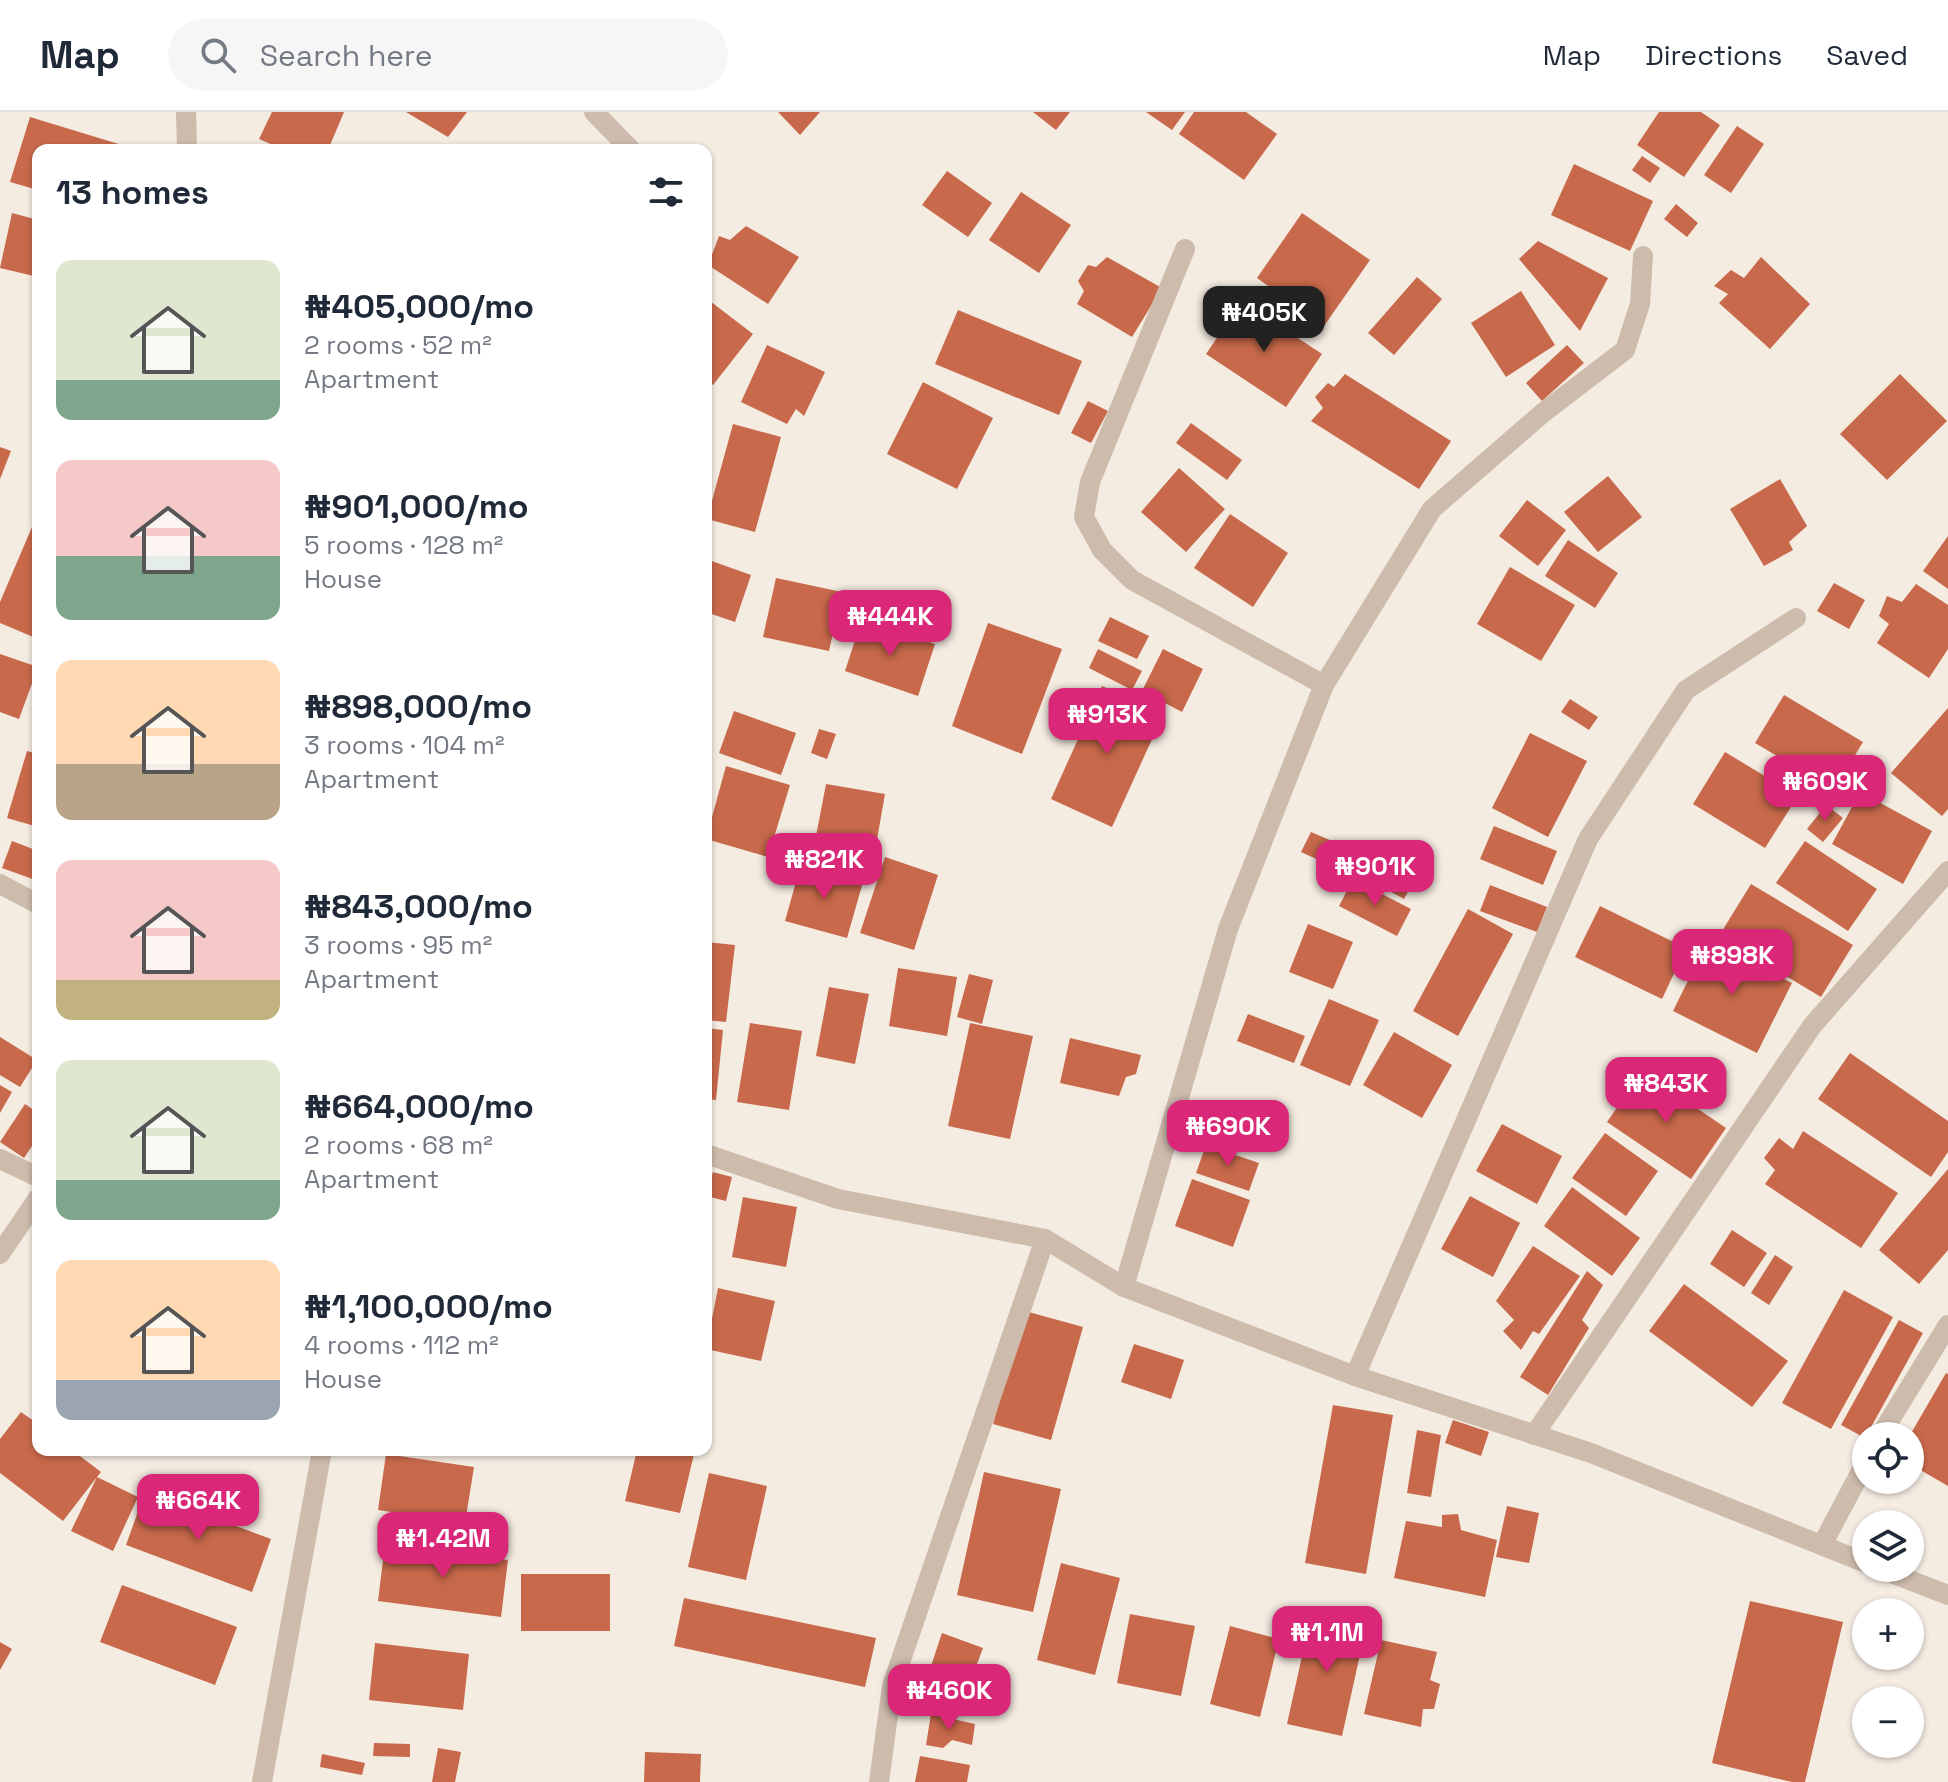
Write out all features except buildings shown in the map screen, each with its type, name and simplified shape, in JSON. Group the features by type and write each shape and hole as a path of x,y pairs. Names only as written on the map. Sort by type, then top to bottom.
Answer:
{"street":[{"path":"186,112 187,144"},
{"path":"594,112 625,144"},
{"path":"1185,249 1090,482 1084,517 1102,550 1132,580 1324,685"},
{"path":"1124,1287 1228,929 1324,685 1432,509 1544,412 1625,350 1640,304 1643,256"},
{"path":"1355,1376 1588,839 1686,690 1796,618"},
{"path":"1534,1435 1812,1026 1948,871"},
{"path":"0,884 32,901"},
{"path":"712,1156 838,1199 1045,1239 1124,1287 1355,1376 1591,1453 1852,1557"},
{"path":"0,1159 32,1174"},
{"path":"0,1254 32,1207"},
{"path":"879,1782 892,1686 1045,1239"},
{"path":"1889,1422 1948,1325"},
{"path":"262,1782 321,1456"},
{"path":"1822,1545 1852,1488"},
{"path":"1914,1582 1948,1595"}]}
